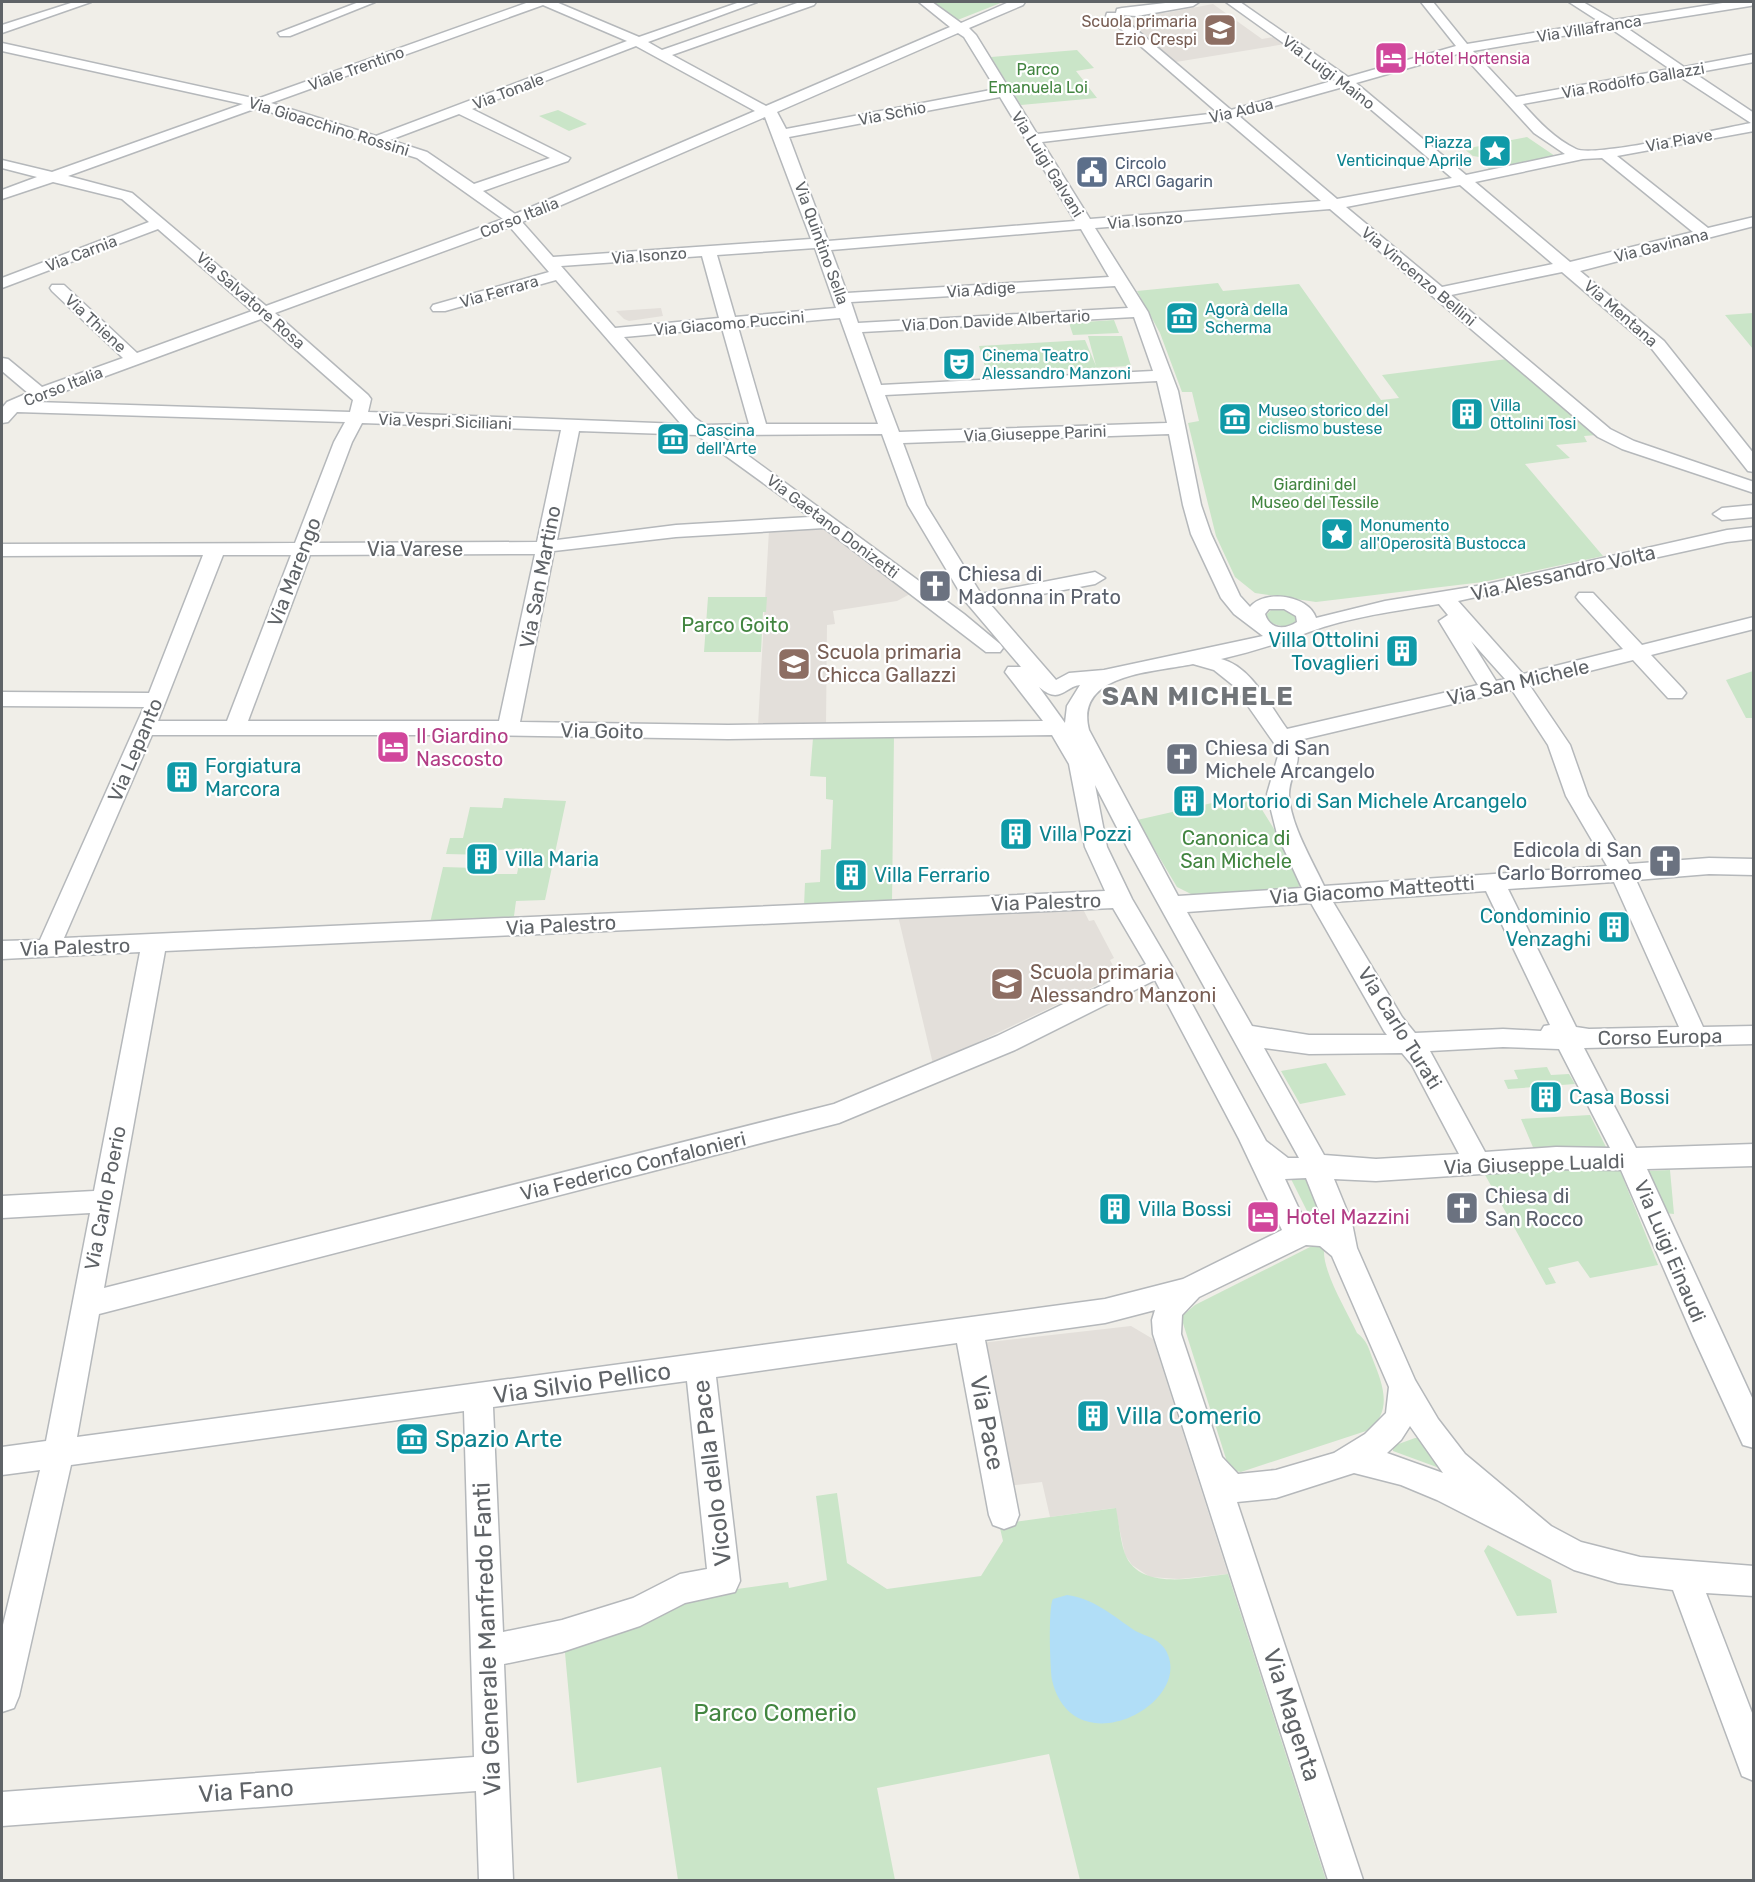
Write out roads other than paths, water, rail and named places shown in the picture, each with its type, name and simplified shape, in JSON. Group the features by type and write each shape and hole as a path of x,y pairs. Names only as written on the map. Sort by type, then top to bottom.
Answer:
{"street":[{"path":"2,29 85,2"},
{"path":"285,33 369,2"},
{"name":"Viale Trentino","path":"2,195 540,2"},
{"name":"Via Quintino Sella","path":"546,2 639,42 774,116 917,505 975,601"},
{"name":"Via Tonale","path":"378,140 751,2"},
{"path":"662,54 772,18 810,2"},
{"name":"Via Luigi Galvani","path":"925,2 969,35 1140,312 1164,376 1178,428 1195,516 1231,598 1241,610 1256,620"},
{"name":"Corso Italia","path":"4,412 40,394 512,221 1019,2"},
{"name":"Via Vincenzo Bellini","path":"1193,2 1137,12 1112,11 1230,116 1611,437 1754,488"},
{"name":"Via Luigi Maino","path":"1232,2 1347,82 1465,180"},
{"path":"1427,2 1468,53 1539,130 1578,156"},
{"path":"1575,2 1612,24 1754,120"},
{"name":"Via Villafranca","path":"1468,53 1612,24 1750,2"},
{"name":"Via Gioacchino Rossini","path":"2,47 258,103 418,153 512,221 667,399 699,430"},
{"name":"Via Adua","path":"1032,139 1230,116 1444,54 1468,53"},
{"name":"Via Rodolfo Gallazzi","path":"1513,102 1754,58"},
{"name":"Via Schio","path":"781,135 1004,92"},
{"path":"460,109 563,158 472,190"},
{"name":"Via Piave","path":"1605,154 1754,127"},
{"path":"1465,180 1578,156 1605,154 1704,233"},
{"name":"Via Salvatore Rosa","path":"93,162 116,186 361,397 362,408 355,417"},
{"name":"Via Salvatore Rosa","path":"2,164 94,186 116,186"},
{"name":"Via Isonzo","path":"553,268 708,251 1086,225 1335,204 1465,180"},
{"name":"Via Mentana","path":"1465,180 1658,345 1754,467"},
{"name":"Via Gavinana","path":"1437,292 1568,267 1754,221"},
{"name":"Via Carnia","path":"2,283 161,223"},
{"path":"708,251 759,430"},
{"path":"2,266 18,276"},
{"name":"Via Ferrara","path":"439,308 553,268"},
{"name":"Via Adige","path":"848,313 1120,281"},
{"name":"Via Thiene","path":"58,288 134,359"},
{"name":"Via Don Davide Albertario","path":"848,313 1140,312"},
{"name":"Via Giacomo Puccini","path":"610,333 848,313"},
{"path":"2,363 40,394"},
{"path":"876,390 1164,376"},
{"path":"653,428 667,410 667,399"},
{"name":"Via Vespri Siciliani","path":"4,412 60,407 699,430 891,433"},
{"name":"Via Marengo","path":"235,728 355,417"},
{"name":"Via San Martino","path":"508,729 571,425"},
{"name":"Via Giuseppe Parini","path":"891,433 1178,428"},
{"name":"Via Gaetano Donizetti","path":"699,430 712,436 957,618 993,648"},
{"path":"1747,534 1722,514 1754,511"},
{"name":"Via Varese","path":"8,550 546,548 675,531 827,522"},
{"name":"Via Alessandro Volta","path":"1256,620 1268,630 1439,599 1747,534"},
{"path":"2,572 8,550"},
{"name":"Via Lepanto","path":"48,948 157,700 215,550"},
{"path":"1221,577 1243,593 1269,603"},
{"path":"975,601 1095,578"},
{"path":"1586,597 1675,693"},
{"path":"1439,599 1519,682 1559,745 1577,796 1621,873 1695,1036"},
{"path":"1439,599 1490,688"},
{"path":"975,601 978,622 993,648 1035,694 1052,703"},
{"path":"975,601 992,617 1041,678 1083,770 1096,847 1120,899 1160,967 1252,1138 1299,1235 1320,1233 1343,1248"},
{"path":"1241,681 1241,645 1256,620 1257,609 1269,603"},
{"name":"Via Alessandro Volta","path":"1269,603 1284,603 1299,623"},
{"name":"Via Alessandro Volta","path":"1052,703 1069,680 1104,676 1193,658 1241,645 1299,623"},
{"name":"Via San Michele","path":"1282,737 1519,682 1754,623"},
{"path":"1193,658 1221,665 1241,681 1282,737"},
{"path":"1104,676 1087,688 1077,705 1075,721 1078,730 1139,849 1266,1070 1315,1164 1338,1222 1343,1248 1404,1387 1427,1428 1454,1464 1540,1536"},
{"path":"2,699 157,700"},
{"name":"Via Goito","path":"145,728 750,732 1052,703 1063,713 1077,705"},
{"name":"Via Carlo Turati","path":"1282,737 1289,756 1278,791 1280,811 1288,834 1317,895 1393,1024 1426,1068 1470,1148 1475,1165"},
{"path":"1096,847 1102,837 1110,835 1139,849"},
{"name":"Via Giacomo Matteotti","path":"1171,905 1621,873 1666,867 1754,867"},
{"name":"Via Luigi Einaudi","path":"1493,882 1629,1160 1707,1336 1754,1435"},
{"name":"Via Palestro","path":"2,950 1120,899"},
{"name":"Via Carlo Poerio","path":"2,1696 59,1453 104,1201 154,944"},
{"name":"Via Federico Confalonieri","path":"86,1305 839,1113 1006,1043 1160,967"},
{"name":"Corso Europa","path":"1245,1034 1272,1041 1330,1045 1506,1038 1551,1043 1567,1037 1754,1035"},
{"name":"Corso Europa","path":"1266,1070 1270,1060 1280,1055 1330,1045"},
{"name":"Via Giuseppe Lualdi","path":"1252,1138 1277,1167 1296,1170 1315,1164 1360,1170 1475,1165 1556,1158 1629,1160 1754,1155"},
{"path":"2,1207 104,1201"},
{"name":"Via Silvio Pellico","path":"2,1461 700,1368 1105,1311 1188,1289 1299,1235"},
{"name":"Via Magenta","path":"1188,1289 1169,1308 1166,1316 1167,1334 1345,1881"},
{"name":"Via Silvio Pellico","path":"1105,1311 1141,1317 1167,1334"},
{"name":"Via Pace","path":"969,1331 1004,1515"},
{"name":"Vicolo della Pace","path":"488,1651 562,1636 640,1611 680,1589 724,1581 700,1368"},
{"path":"1209,1463 1220,1479 1234,1488 1262,1489 1353,1459 1381,1440 1396,1425 1401,1415 1404,1387"},
{"name":"Via Generale Manfredo Fanti","path":"478,1397 496,1881"},
{"path":"1353,1459 1382,1465 1428,1482 1571,1553 1594,1562 1630,1571 1754,1581"},
{"name":"Via Magenta","path":"1237,1549 1236,1514 1242,1504 1262,1489"},
{"path":"1684,1576 1754,1764"},
{"name":"Via Fano","path":"2,1809 491,1773"}],"water":[{"path":"1067,1595 1085,1599 1101,1607 1135,1631 1157,1641 1165,1649 1170,1669 1164,1689 1149,1706 1129,1718 1106,1723 1083,1720 1064,1706 1052,1680 1050,1625 1053,1599"}],"place":[{"name":"Scuola primaria Ezio Crespi","path":"1220,30"},
{"name":"Hotel Hortensia","path":"1391,58"},
{"name":"Piazza Venticinque Aprile","path":"1495,151"},
{"name":"Circolo ARCI Gagarin","path":"1092,172"},
{"name":"Agorà della Scherma","path":"1182,318"},
{"name":"Cinema Teatro Alessandro Manzoni","path":"959,364"},
{"name":"Villa Ottolini Tosi","path":"1467,414"},
{"name":"Museo storico del ciclismo bustese","path":"1235,419"},
{"name":"Cascina dell'Arte","path":"673,439"},
{"name":"Monumento all'Operosità Bustocca","path":"1337,534"},
{"name":"Chiesa di Madonna in Prato","path":"935,586"},
{"name":"Villa Ottolini Tovaglieri","path":"1402,651"},
{"name":"Scuola primaria Chicca Gallazzi","path":"794,664"},
{"name":"Il Giardino Nascosto","path":"393,747"},
{"name":"Chiesa di San Michele Arcangelo","path":"1182,759"},
{"name":"Forgiatura Marcora","path":"182,777"},
{"name":"Mortorio di San Michele Arcangelo","path":"1189,801"},
{"name":"Villa Pozzi","path":"1016,834"},
{"name":"Villa Maria","path":"482,859"},
{"name":"Edicola di San Carlo Borromeo","path":"1665,861"},
{"name":"Villa Ferrario","path":"851,875"},
{"name":"Condominio Venzaghi","path":"1614,927"},
{"name":"Scuola primaria Alessandro Manzoni","path":"1007,984"},
{"name":"Casa Bossi","path":"1546,1097"},
{"name":"Chiesa di San Rocco","path":"1462,1208"},
{"name":"Villa Bossi","path":"1115,1209"},
{"name":"Hotel Mazzini","path":"1263,1217"},
{"name":"Villa Comerio","path":"1093,1416"},
{"name":"Spazio Arte","path":"412,1439"}],"district":[{"name":"SAN MICHELE","path":"1198,696"}],"park label":[{"name":"Parco Emanuela Loi","path":"1038,78"},
{"name":"Giardini del Museo del Tessile","path":"1315,493"},
{"name":"Parco Goito","path":"735,625"},
{"name":"Canonica di San Michele","path":"1236,850"},
{"name":"Parco Comerio","path":"775,1713"}]}
